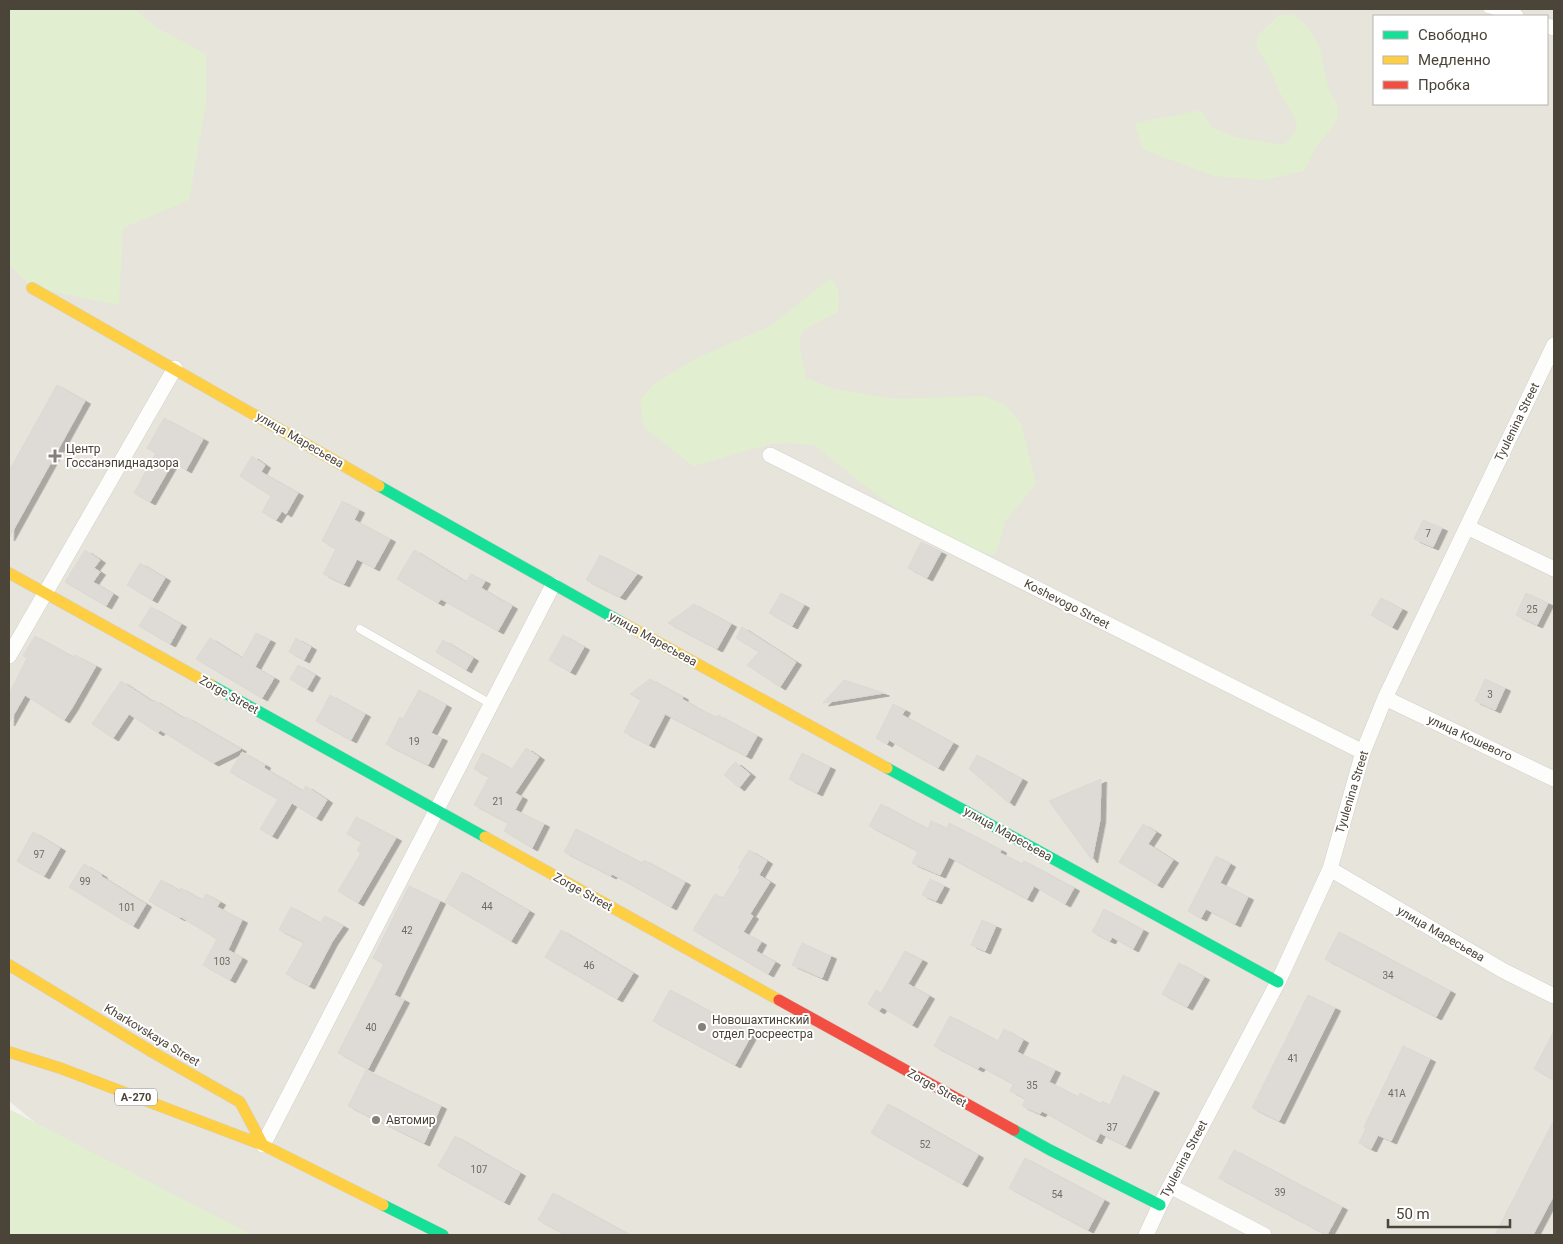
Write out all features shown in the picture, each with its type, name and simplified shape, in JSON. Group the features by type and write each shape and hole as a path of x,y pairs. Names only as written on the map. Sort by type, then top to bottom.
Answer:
{"main road":[{"name":"улица Маресьева","path":"32,288 553,585 1278,982"},
{"name":"Zorge Street","path":"9,573 1050,1150 1160,1205"},
{"name":"Kharkovskaya Street","path":"9,965 154,1053 240,1102 263,1145"},
{"name":"А-270","path":"9,1052 60,1068 263,1145 443,1235"}],"street":[{"name":"Tyulenina Street","path":"1146,1235 1278,982 1330,869 1364,752 1385,698 1553,350"},
{"path":"9,656 175,368"},
{"name":"Koshevogo Street","path":"770,456 1364,752"},
{"path":"1467,528 1554,569"},
{"path":"263,1145 553,585"},
{"name":"улица Кошевого","path":"1385,698 1554,779"},
{"name":"улица Маресьева","path":"1330,869 1504,971 1554,996"},
{"path":"1170,1186 1264,1235"}],"lane":[{"path":"1488,9 1510,14"},
{"path":"360,628 491,704"}],"shaded area":[{"path":"9,9 1554,9 1554,1235 171,1235 9,1101"}],"green space":[{"path":"9,9 135,9 156,27 206,54 206,104 189,200 123,228 119,305 32,288 9,264"},
{"path":"1279,15 1293,15 1306,25 1320,48 1329,91 1337,104 1338,117 1330,131 1316,147 1304,171 1265,180 1214,176 1142,149 1135,123 1201,110 1212,128 1236,137 1284,145 1294,134 1297,122 1279,91 1268,65 1256,47 1258,35"},
{"path":"831,278 839,291 838,312 803,330 799,343 806,378 834,389 896,399 985,396 1005,405 1021,423 1036,484 1005,521 994,556 966,546 904,514 861,483 816,446 790,443 771,444 693,466 644,427 640,400 654,384 693,360 772,325"},
{"path":"9,1109 252,1235 9,1235"}],"building":[{"path":"57,385 85,401 9,538 9,471"},
{"path":"164,418 203,439 186,470 173,462 150,502 134,493 156,453 147,448"},
{"path":"252,456 265,465 261,472 298,493 286,514 282,511 276,520 262,512 271,496 240,476"},
{"path":"342,501 359,510 354,520 390,539 374,568 357,559 344,584 323,574 336,549 322,541"},
{"path":"1423,520 1442,528 1433,547 1414,539"},
{"path":"921,542 941,552 927,578 908,568"},
{"path":"85,550 100,560 94,568 100,572 93,582 113,594 106,606 65,582"},
{"path":"414,550 466,582 471,574 485,581 481,588 512,606 498,631 441,599 438,603 397,579"},
{"path":"600,555 637,574 620,597 586,580"},
{"path":"140,563 165,578 152,600 127,585"},
{"path":"781,593 804,605 792,626 769,613"},
{"path":"1526,593 1548,603 1537,625 1516,615"},
{"path":"1381,598 1402,609 1392,627 1371,615"},
{"path":"694,604 731,624 717,649 668,623"},
{"path":"151,607 181,624 170,644 139,626"},
{"path":"742,627 796,662 780,687 747,665 759,652 736,638"},
{"path":"256,633 270,640 255,667 274,678 262,698 196,659 210,638 242,658"},
{"path":"563,635 584,647 570,672 549,660"},
{"path":"35,636 73,657 75,655 96,666 64,720 25,695 9,723 9,694 27,658 23,656"},
{"path":"296,638 311,647 304,660 289,652"},
{"path":"443,640 473,658 466,670 436,652"},
{"path":"298,665 315,675 307,689 290,679"},
{"path":"650,679 683,697 682,699 704,712 716,717 718,715 757,736 746,756 665,714 649,745 624,732 641,700 630,694"},
{"path":"1485,679 1505,688 1495,710 1475,701"},
{"path":"844,680 884,693 823,703"},
{"path":"121,681 153,702 154,700 185,719 186,717 241,749 213,763 160,730 158,733 129,714 113,738 92,724"},
{"path":"419,690 446,705 431,733 442,738 428,765 386,744 400,717 403,719"},
{"path":"330,695 365,714 351,740 316,721"},
{"path":"893,704 905,710 902,715 953,743 938,768 889,740 887,744 876,738"},
{"path":"526,748 539,757 515,793 522,797 515,810 544,824 532,848 504,831 508,823 474,805 489,777 474,769 482,753 512,769"},
{"path":"242,752 265,765 264,768 303,791 306,786 327,800 316,818 292,803 272,836 260,829 278,799 230,772"},
{"path":"802,753 830,767 817,793 789,779"},
{"path":"977,755 1022,779 1009,803 969,769"},
{"path":"735,762 750,774 739,788 724,775"},
{"path":"1101,779 1100,820 1092,860 1049,801"},
{"path":"881,804 928,829 931,821 947,828 949,823 1001,850 1000,853 1022,864 1024,861 1074,888 1065,904 1034,886 1027,899 949,857 940,875 912,863 918,851 869,826"},
{"path":"356,817 396,838 358,903 338,891 361,853 357,851 362,842 347,834"},
{"path":"1143,824 1156,832 1148,844 1173,860 1157,885 1119,862"},
{"path":"576,829 642,863 644,860 685,882 671,907 612,874 611,876 564,852"},
{"path":"33,832 60,848 44,876 17,861"},
{"path":"749,850 767,861 759,875 770,882 750,914 753,916 743,932 761,942 756,951 775,962 768,974 693,930 715,894 723,898 741,869 738,868"},
{"path":"1216,856 1230,864 1220,883 1248,897 1235,924 1206,909 1201,918 1188,911"},
{"path":"84,864 146,904 133,926 69,887"},
{"path":"462,872 529,911 511,941 445,902"},
{"path":"930,879 944,886 936,901 922,895"},
{"path":"161,880 180,891 181,888 202,900 206,894 220,902 217,907 242,920 228,950 242,958 230,980 203,965 217,939 181,917 149,901"},
{"path":"409,886 440,901 394,995 404,1000 368,1069 338,1053 384,964 373,958"},
{"path":"291,907 320,923 325,916 343,926 332,942 309,986 286,974 304,942 279,930"},
{"path":"1104,909 1143,930 1133,949 1112,937 1110,941 1092,932"},
{"path":"982,920 996,926 985,951 971,945"},
{"path":"561,930 633,973 617,999 545,957"},
{"path":"1339,932 1450,991 1436,1017 1325,959"},
{"path":"802,943 831,956 822,978 792,965"},
{"path":"905,951 922,960 908,984 929,996 912,1025 882,1007 879,1011 868,1004 876,990 881,993"},
{"path":"1179,963 1204,977 1187,1007 1162,994"},
{"name":"Новошахтинский отдел Росреестра","path":"670,990 752,1034 735,1065 653,1021"},
{"path":"1308,995 1335,1008 1279,1121 1252,1108"},
{"path":"950,1016 998,1041 1004,1029 1023,1040 1017,1052 1055,1070 1049,1082 1078,1097 1080,1093 1101,1104 1102,1101 1110,1105 1123,1075 1154,1090 1125,1146 1100,1133 1096,1141 1042,1111 1040,1114 1022,1106 1026,1099 1010,1091 1013,1084 980,1066 978,1069 934,1046"},
{"path":"1554,1031 1554,1080 1534,1069"},
{"path":"1403,1046 1430,1059 1391,1141 1378,1135 1371,1149 1359,1143 1366,1128 1364,1127"},
{"path":"366,1070 441,1106 424,1143 348,1106"},
{"path":"888,1104 978,1155 962,1184 871,1133"},
{"path":"1554,1120 1554,1195 1533,1235 1495,1235"},
{"path":"455,1136 520,1173 504,1202 438,1166"},
{"path":"1234,1150 1342,1207 1327,1235 1219,1178"},
{"path":"1025,1158 1104,1200 1088,1230 1009,1188"},
{"path":"553,1193 630,1235 566,1235 538,1220"}],"traffic: fast":[{"path":"379,486 621,622"},
{"path":"211,685 485,837"},
{"path":"887,768 1278,982"},
{"path":"1014,1130 1160,1205"},
{"path":"383,1205 443,1235"}],"traffic: slow":[{"path":"32,288 379,486"},
{"path":"9,573 211,685"},
{"path":"621,622 887,768"},
{"path":"485,837 779,1000"},
{"path":"9,965 154,1053 240,1102 263,1145"},
{"path":"9,1052 60,1068 263,1145 383,1205"}],"traffic: jam":[{"path":"779,1000 1014,1130"}],"place":[{"name":"Центр Госсанэпиднадзора","path":"55,456"},
{"name":"Новошахтинский отдел Росреестра","path":"702,1027"},
{"name":"Автомир","path":"376,1120"}]}
